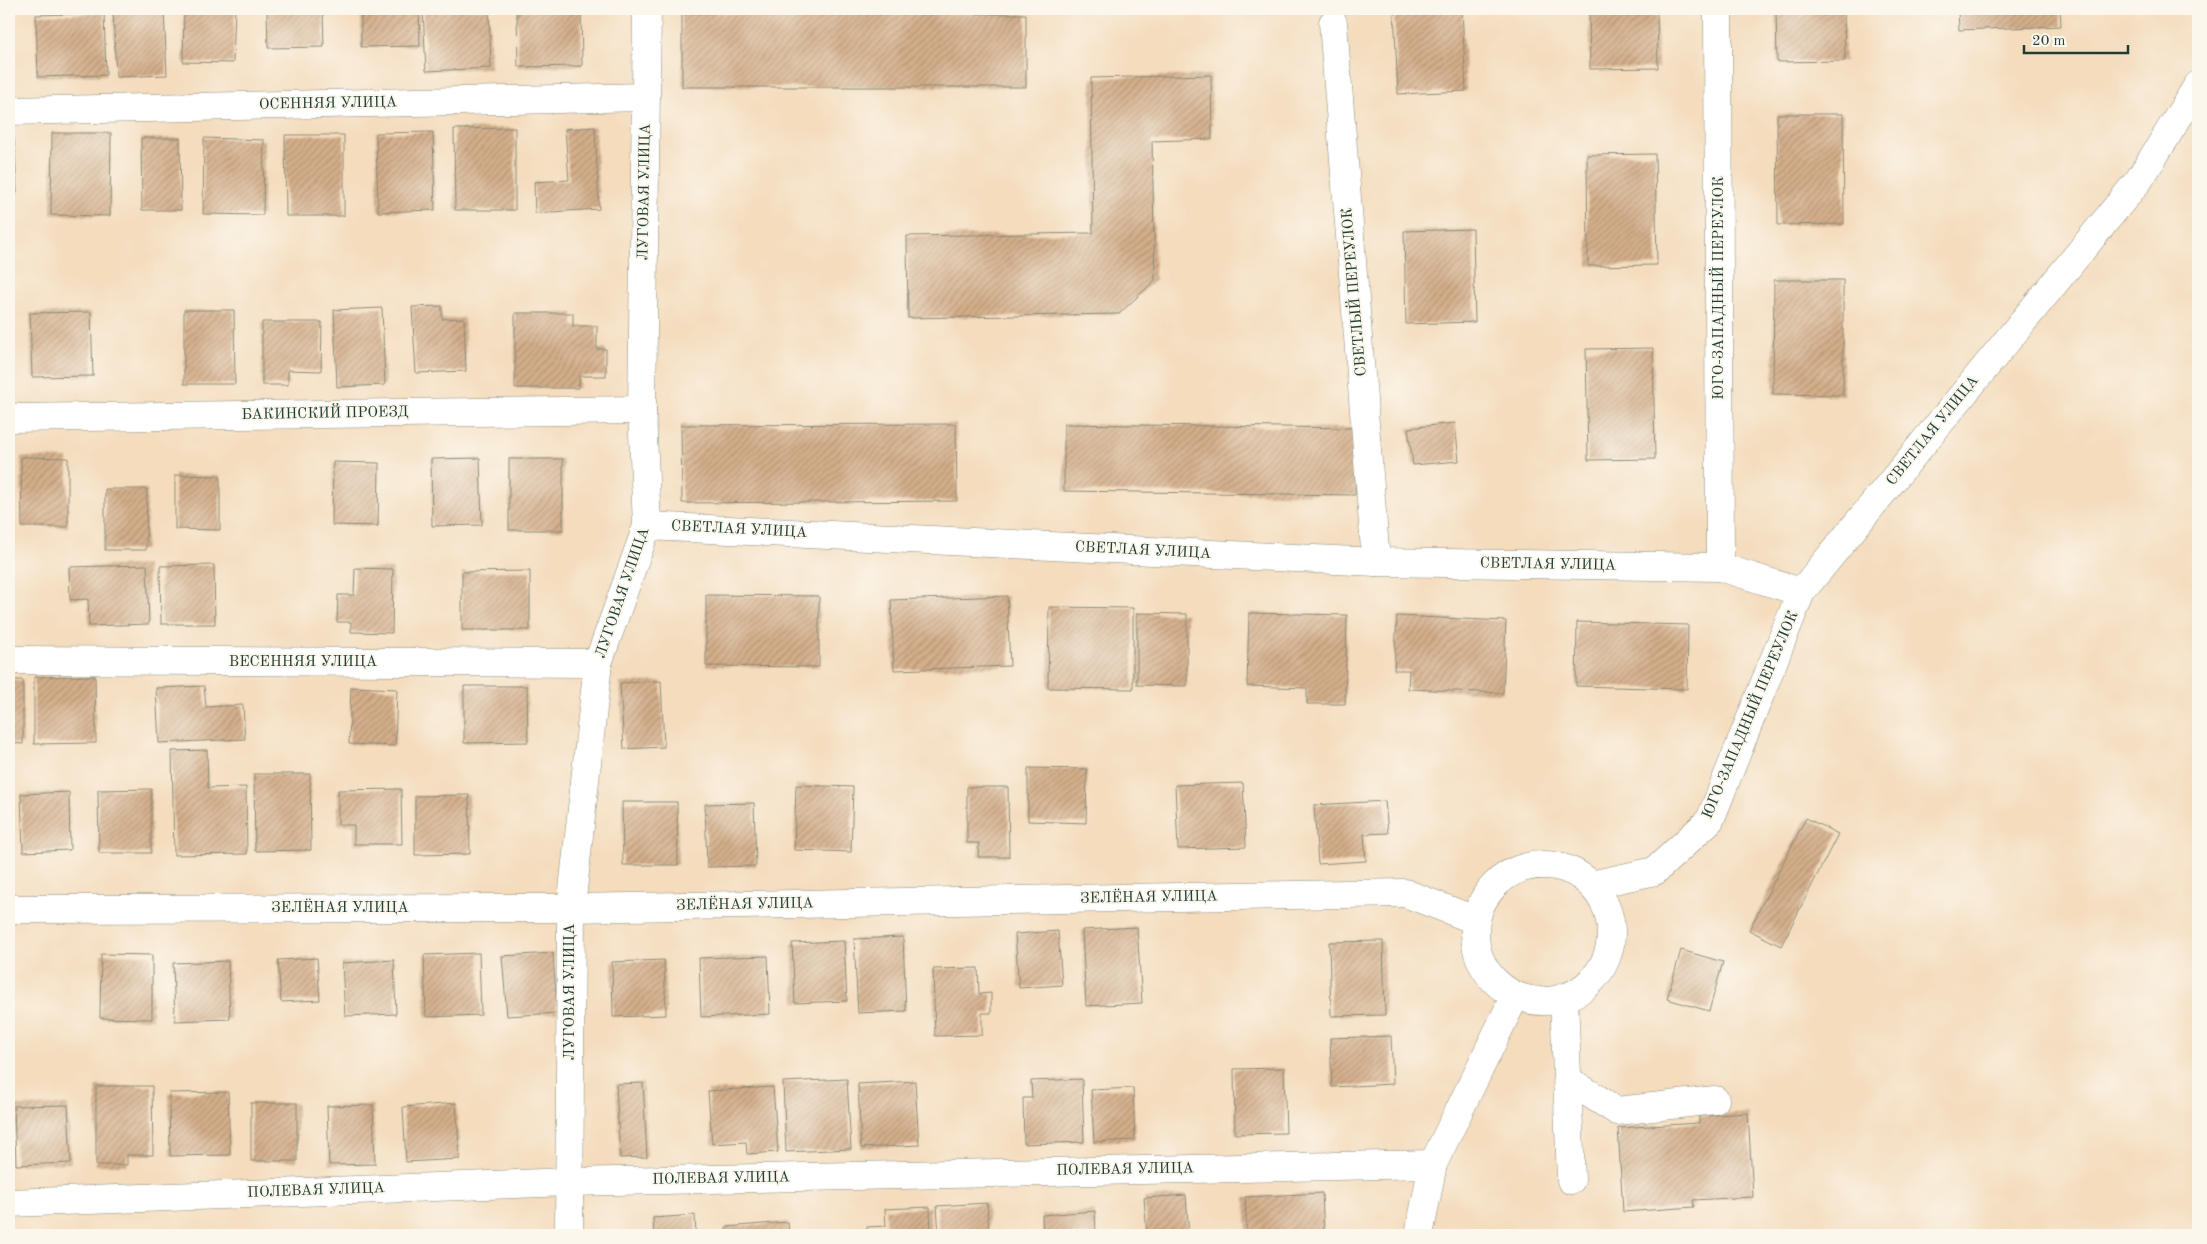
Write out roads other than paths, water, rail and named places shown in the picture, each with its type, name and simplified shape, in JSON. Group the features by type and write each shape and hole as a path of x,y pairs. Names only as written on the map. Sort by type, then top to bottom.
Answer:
{"street":[{"name":"ЛУГОВАЯ УЛИЦА","path":"569,1235 571,908 598,663 647,526 642,410 646,9"},
{"name":"ЮГО-ЗАПАДНЫЙ ПЕРЕУЛОК","path":"1718,9 1720,568"},
{"name":"СВЕТЛЫЙ ПЕРЕУЛОК","path":"1333,23 1376,562"},
{"name":"СВЕТЛАЯ УЛИЦА","path":"647,526 1376,562 1720,568 1801,592 2139,180 2198,85"},
{"name":"ОСЕННЯЯ УЛИЦА","path":"9,111 646,97"},
{"name":"БАКИНСКИЙ ПРОЕЗД","path":"9,418 642,410"},
{"name":"ЮГО-ЗАПАДНЫЙ ПЕРЕУЛОК","path":"1591,885 1655,871 1710,820 1801,592"},
{"name":"ВЕСЕННЯЯ УЛИЦА","path":"9,660 598,663"},
{"path":"1548,865 1571,871 1591,885 1608,912 1611,943 1599,973 1576,994 1546,1002 1515,996 1490,978 1476,950 1475,920 1484,897 1501,879 1523,868 1548,865"},
{"name":"ЗЕЛЁНАЯ УЛИЦА","path":"9,908 571,908 1405,893 1475,920"},
{"path":"1419,1235 1433,1164 1515,996"},
{"path":"1564,997 1571,1180"},
{"path":"1568,1080 1617,1111 1715,1100"},
{"name":"ПОЛЕВАЯ УЛИЦА","path":"9,1203 569,1182 1433,1164"}]}
